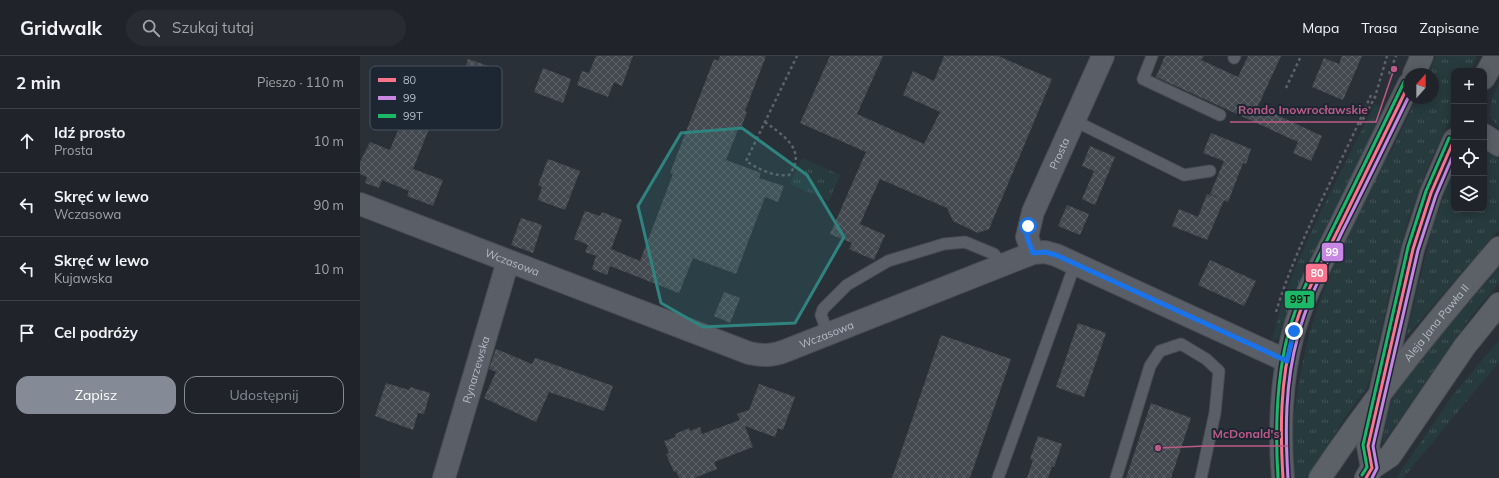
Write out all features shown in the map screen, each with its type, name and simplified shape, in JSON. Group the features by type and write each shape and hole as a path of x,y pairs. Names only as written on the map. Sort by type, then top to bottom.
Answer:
{"main road":[{"path":"1417,68 1422,56"},
{"path":"1487,72 1496,56"},
{"path":"1283,478 1282,418 1287,361 1297,319 1313,281 1403,96"},
{"path":"1369,473 1368,446 1405,282 1422,216 1451,147"},
{"name":"Aleja Jana Pawła II","path":"1320,478 1380,393 1424,336 1499,248"},
{"path":"1369,473 1390,456 1465,346 1499,304"}],"street":[{"name":"Prosta","path":"1033,253 1027,237 1028,226 1103,56"},
{"path":"1487,137 1499,145"},
{"name":"Wczasowa","path":"360,204 762,356 772,356 785,352 1033,253 1045,252 1075,264 1287,361"},
{"name":"Rynarzewska","path":"444,478 508,261"}],"lane":[{"path":"1152,56 1143,79 1220,115"},
{"path":"1075,121 1184,175 1210,171"},
{"path":"828,334 821,315 823,309 847,285 888,261 944,244 965,242 994,254 1003,265"},
{"path":"998,478 1075,264"},
{"path":"1116,478 1150,366 1160,350 1181,344 1206,359 1219,371 1215,413 1202,478"}],"path":[{"path":"765,122 789,140 795,150 794,168 789,175 780,176 756,167 746,161 797,56"},
{"path":"1286,88 1301,56"},
{"path":"1375,97 1387,56"},
{"path":"1387,81 1396,56"},
{"path":"1275,315 1281,296 1310,225 1371,96 1379,99 1382,93"}],"highlighted area":[{"path":"742,128 807,175 844,237 795,323 703,327 661,303 638,206 681,133"}],"green space":[{"path":"1436,56 1477,56 1472,68 1451,68 1451,117 1427,169 1408,220 1367,387 1344,419 1307,478 1289,478 1291,439 1299,381 1307,344 1319,303 1346,238 1414,104 1439,104 1439,68 1431,68"},
{"path":"1499,83 1499,128 1489,115 1492,99"},
{"path":"1375,104 1380,106 1375,127 1367,147 1281,337 1272,341 1282,302 1294,271 1321,211"},
{"path":"1487,152 1499,158 1499,229 1406,337 1432,229 1451,177 1451,212 1487,212"},
{"path":"802,158 840,175 829,201 790,184"},
{"path":"1499,268 1499,283 1469,319 1384,442 1382,442 1391,402 1395,394 1453,321"},
{"path":"1499,340 1499,362 1403,478 1396,478 1453,395"}],"building":[{"path":"596,56 633,56 622,86 614,82 608,97 577,85 582,71 589,73"},
{"path":"720,56 766,56 745,111 747,112 741,128 739,127 726,160 761,173 759,178 784,186 778,202 765,197 736,274 693,258 679,293 610,266 607,275 592,269 596,256 585,252 588,245 574,239 585,211 600,216 602,212 622,220 611,249 640,261 673,174 670,173 714,59 718,61"},
{"path":"830,56 883,56 857,114 924,144 940,112 903,95 913,71 934,81 944,56 998,56 1052,79 989,229 978,233 953,221 947,208 880,179 860,224 885,235 874,260 849,249 852,243 830,234 866,152 800,123"},
{"path":"1165,56 1204,56 1201,60 1238,77 1248,56 1281,56 1258,106 1322,136 1311,161 1293,153 1298,142 1156,77"},
{"path":"1342,56 1362,56 1343,100 1312,87 1324,58 1339,64"},
{"path":"468,59 488,66 466,66"},
{"path":"543,68 571,79 563,103 534,92"},
{"path":"398,130 428,130 413,169 443,180 433,206 407,196 409,191 382,180 379,188 365,183 367,177 360,174 360,162 370,142 390,150"},
{"path":"1211,133 1251,149 1246,164 1243,163 1228,202 1210,194 1224,161 1203,153"},
{"path":"1090,146 1115,157 1095,205 1082,199 1094,171 1082,166"},
{"path":"548,159 580,171 565,210 538,200 542,187 538,185"},
{"path":"1207,194 1224,200 1207,240 1172,226 1179,209 1198,217"},
{"path":"1067,205 1089,214 1080,235 1058,226"},
{"path":"521,218 542,225 533,253 511,245"},
{"path":"1210,260 1256,281 1244,306 1198,285"},
{"path":"724,292 740,298 730,323 714,316"},
{"path":"1078,323 1106,333 1084,397 1056,387"},
{"path":"941,335 1011,359 970,478 892,478"},
{"path":"496,349 532,364 535,358 539,359 613,386 604,411 549,392 536,422 484,398 496,372 489,369"},
{"path":"386,383 409,390 410,387 430,393 424,414 418,413 413,430 375,416"},
{"path":"759,384 795,397 783,430 778,428 775,437 745,426 753,447 714,462 717,469 694,478 679,478 676,471 674,472 666,454 669,453 664,441 676,437 675,434 689,428 690,431 700,427 702,434 740,420 737,414 749,410"},
{"path":"1151,403 1191,418 1171,478 1126,478"},
{"path":"1038,436 1062,444 1054,467 1052,466 1048,478 1027,478 1033,460 1030,459"}],"transit line":[{"name":"99T","path":"1278,478 1277,406 1284,352 1292,320 1302,292 1403,84"},
{"name":"80","path":"1283,478 1281,442 1283,388 1289,352 1297,320 1313,280 1403,96"},
{"name":"99","path":"1288,478 1286,442 1288,388 1294,353 1306,309 1323,270 1405,104"},
{"name":"99T","path":"1362,475 1367,467 1363,445 1408,247 1426,191 1449,138"},
{"name":"80","path":"1366,478 1372,468 1368,446 1413,249 1431,193 1451,147"},
{"name":"99","path":"1372,478 1377,468 1373,446 1418,250 1436,195 1451,160"}],"place":[{"name":"Rondo Inowrocławskie","path":"1394,69"},
{"name":"McDonald's","path":"1158,448"}],"route":[{"path":"1028,226 1027,237 1033,253 1045,252 1056,255 1287,361 1294,331"}]}
